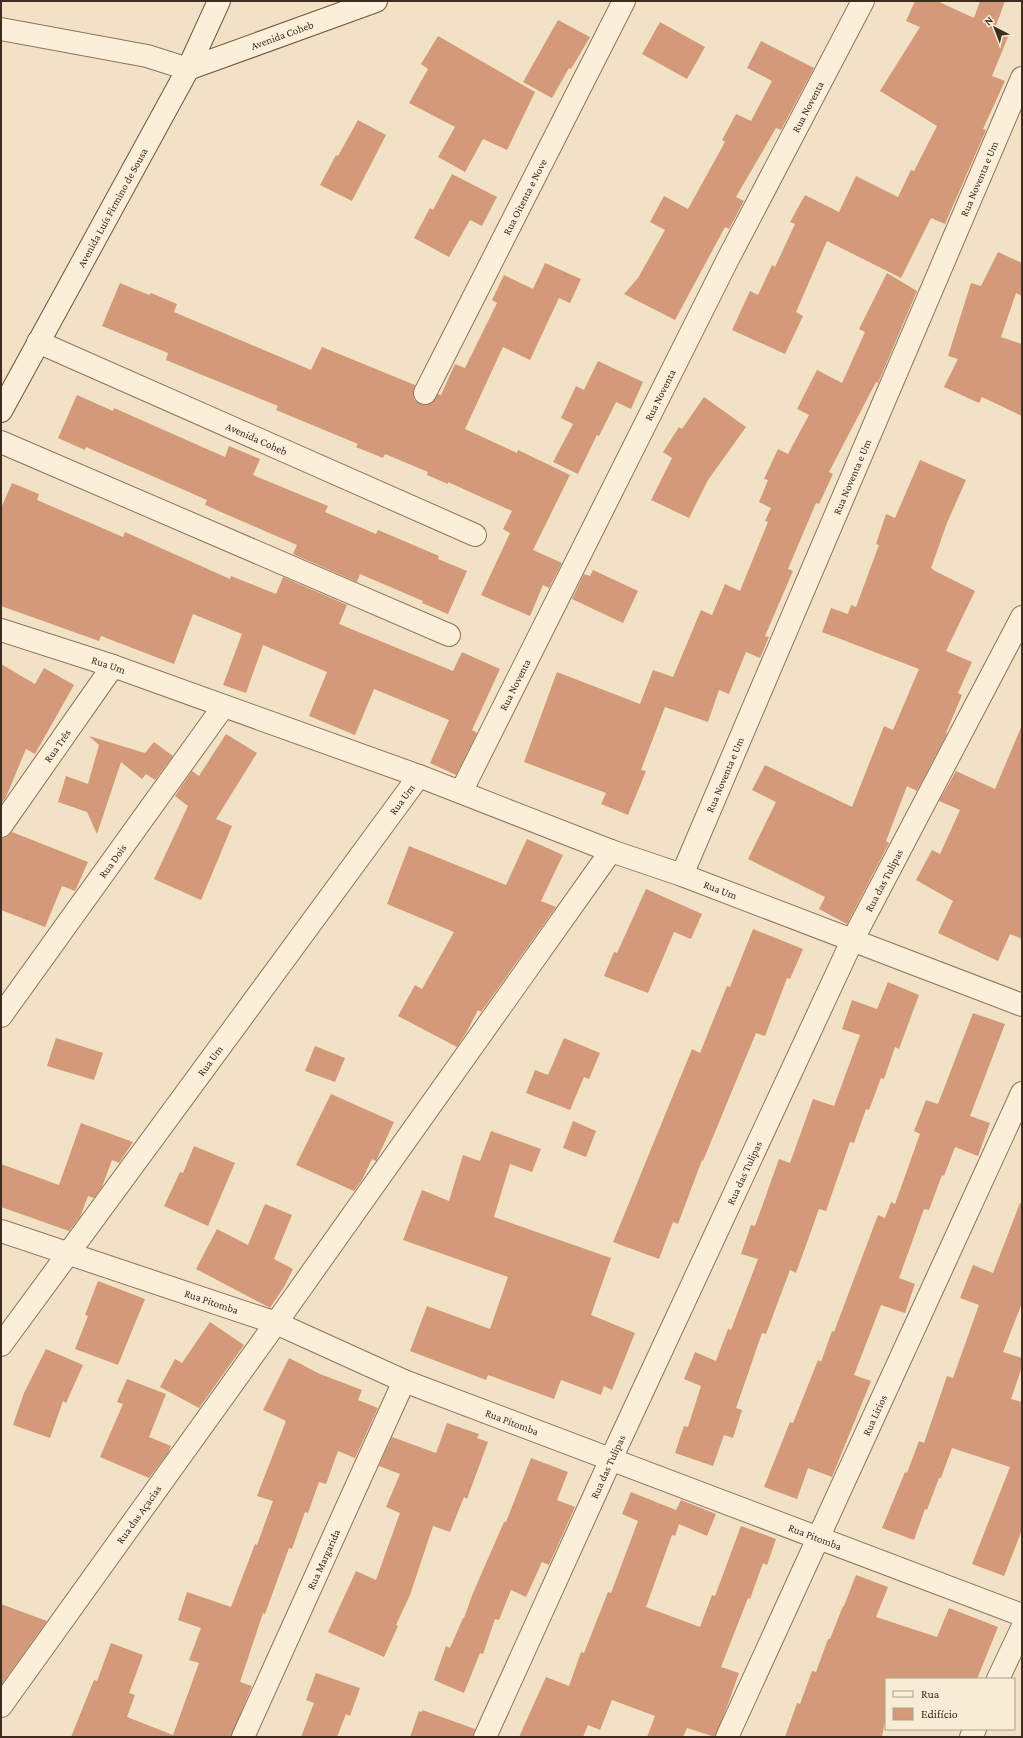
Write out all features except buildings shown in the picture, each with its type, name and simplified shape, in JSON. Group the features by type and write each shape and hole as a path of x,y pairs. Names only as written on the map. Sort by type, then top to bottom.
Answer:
{"street":[{"name":"Avenida Luís Firmino de Sousa","path":"1,411 188,69 219,1"},
{"name":"Avenida Coheb","path":"188,69 376,1"},
{"name":"Rua Oitenta e Nove","path":"425,393 624,1"},
{"name":"Rua Noventa","path":"460,792 728,259 863,1"},
{"path":"1,29 147,56 188,69"},
{"name":"Rua Noventa e Um","path":"682,875 1022,78"},
{"name":"Avenida Coheb","path":"38,342 475,535"},
{"path":"1,442 449,635"},
{"name":"Rua das Tulipas","path":"485,1737 611,1459 852,941 1022,617"},
{"name":"Rua Um","path":"1,630 113,666 419,776 611,851 682,875 1022,1005"},
{"name":"Rua Três","path":"1,826 113,666"},
{"name":"Rua Dois","path":"1,1016 223,706"},
{"name":"Rua Um","path":"1,1345 419,776"},
{"name":"Rua das Açacias","path":"1,1706 276,1323 611,851"},
{"name":"Rua Lirios","path":"727,1737 1022,1093"},
{"name":"Rua Pitomba","path":"1,1231 276,1323 404,1381 1022,1615"},
{"name":"Rua Margarida","path":"243,1737 404,1381"},
{"path":"998,1678 1022,1628"}]}
